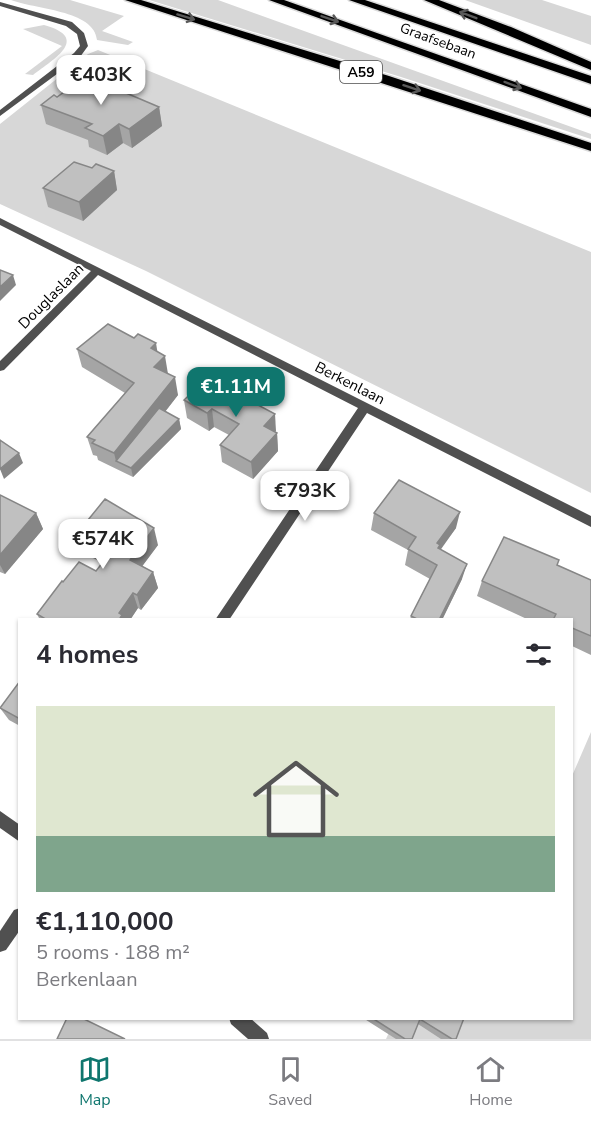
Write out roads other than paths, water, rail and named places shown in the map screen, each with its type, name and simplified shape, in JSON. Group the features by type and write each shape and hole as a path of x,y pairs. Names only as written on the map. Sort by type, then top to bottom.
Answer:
{"highway":[{"name":"A59","path":"130,0 591,147"},
{"name":"Graafsebaan","path":"274,0 591,113"},
{"name":"Graafsebaan","path":"354,0 591,80"},
{"path":"429,0 507,29 591,66"}],"street":[{"path":"0,4 69,24 82,34 84,46 77,55 0,114"},
{"name":"Berkenlaan","path":"0,221 591,522"},
{"name":"Douglaslaan","path":"0,368 98,270"},
{"path":"222,618 365,407"},
{"path":"0,818 18,833"},
{"path":"0,944 18,919"},
{"path":"239,1020 261,1039"}]}
